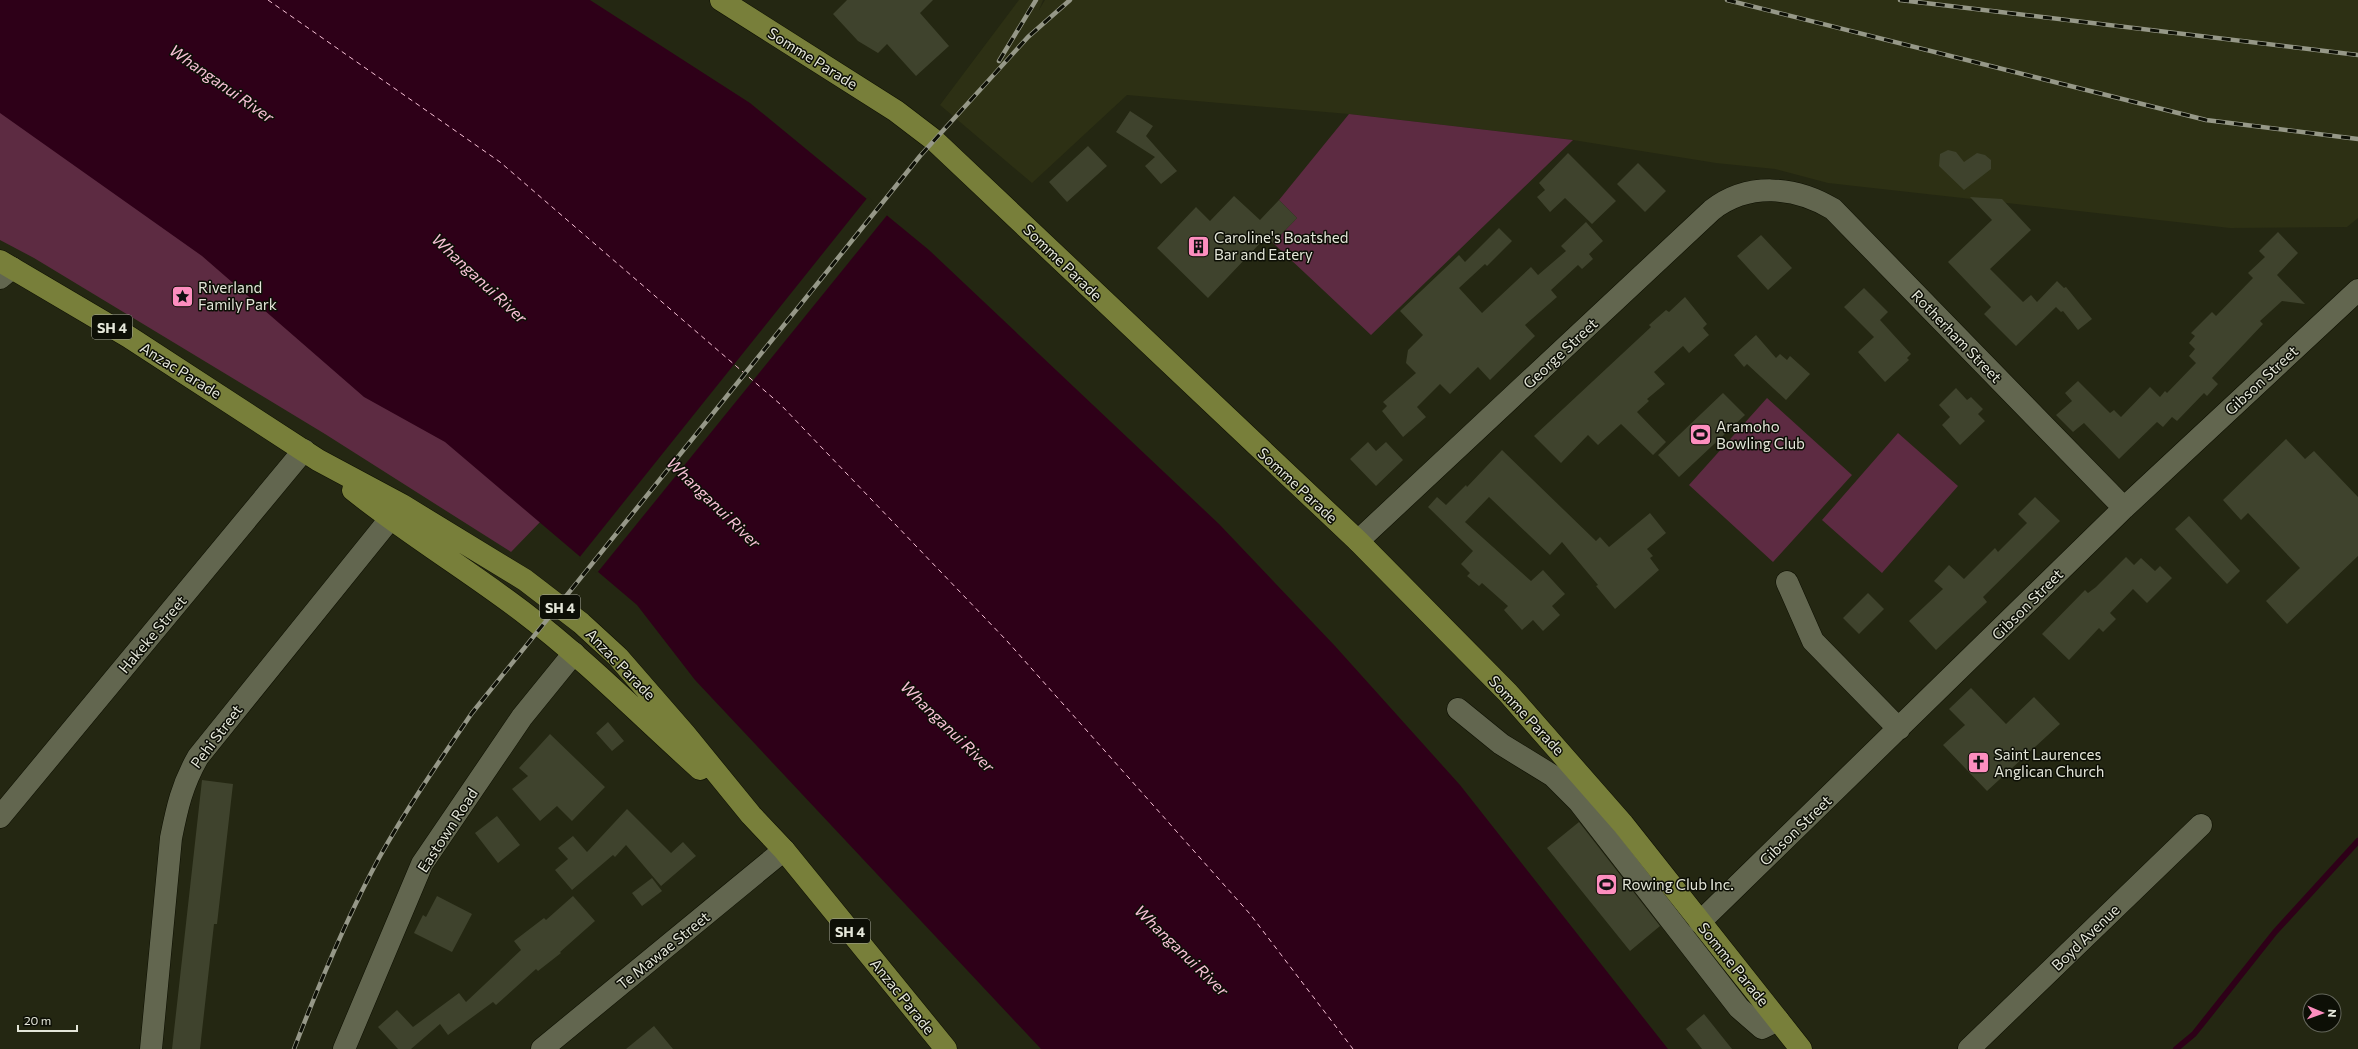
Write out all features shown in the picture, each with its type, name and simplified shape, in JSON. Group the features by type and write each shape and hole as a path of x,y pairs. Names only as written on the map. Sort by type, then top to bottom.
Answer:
{"main road":[{"name":"Somme Parade","path":"721,0 896,111 934,140 1221,414 1358,541 1508,693 1581,774 1623,824 1801,1049"},
{"name":"Anzac Parade","path":"4,269 129,337 311,455 402,505 525,580 581,623 618,657 685,734 751,815 784,850 946,1049"},
{"name":"Anzac Parade","path":"311,455 347,486 390,519 522,611 574,653 751,815"}],"street":[{"name":"George Street","path":"1358,541 1712,210 1726,200 1740,193 1775,191"},
{"name":"Rotherham Street","path":"1775,191 1788,192 1820,201 1845,219 2124,508"},
{"name":"Gibson Street","path":"1700,922 1899,730 2124,508 2358,290"},
{"name":"Hakeke Street","path":"0,817 311,455"},
{"name":"Pehi Street","path":"151,1049 171,838 185,780 198,757 390,519"},
{"path":"1788,582 1813,640 1899,730"},
{"name":"Eastown Road","path":"344,1049 422,864 522,717 574,653"},
{"path":"1458,710 1501,744 1550,773 1579,802 1739,1008 1762,1028 1778,1020"},
{"name":"Boyd Avenue","path":"1969,1049 2201,825"},
{"name":"Te Mawae Street","path":"542,1049 784,850"}],"shaded area":[{"path":"1019,0 1043,0 1039,10 1045,0 2358,0 2358,218 2347,227 2230,228 1828,183 1775,169 1716,163 1573,140 1349,114 1127,95 1032,183 940,105"},
{"name":"Riverland Family Park","path":"0,105 321,334 543,519 511,552 325,434 34,258 0,240"},
{"path":"1349,114 1573,140 1371,335 1273,243 1297,218 1279,200"},
{"path":"1767,398 1852,475 1773,562 1689,485"},
{"path":"1898,433 1958,486 1882,573 1822,520"}],"water":[{"name":"Whanganui River","path":"0,0 590,0 750,103 929,250 1219,524 1335,646 1460,785 1668,1049 1041,1049 695,680 637,605 445,442 364,397 202,256 0,113"}],"pier":[{"path":"868,197 888,214 597,573 579,558"}],"building":[{"path":"847,0 933,0 920,13 949,46 916,76 887,44 878,53 858,41 833,14"},
{"path":"1130,111 1153,126 1146,136 1177,171 1161,184 1145,166 1155,157 1116,132"},
{"path":"1088,146 1107,166 1067,202 1049,182"},
{"path":"1948,150 1956,152 1964,162 1977,153 1985,155 1991,160 1991,169 1964,190 1939,166 1940,154"},
{"path":"1568,153 1616,201 1592,224 1565,198 1550,212 1537,197 1545,190 1539,183"},
{"path":"1638,163 1666,191 1645,212 1617,184"},
{"name":"Caroline's Boatshed Bar and Eatery","path":"1234,196 1260,220 1279,200 1297,218 1273,243 1266,237 1208,298 1157,248 1196,207 1210,221"},
{"path":"1970,197 2002,199 2031,230 1990,269 2023,302 2031,295 2037,302 2057,281 2064,288 2066,287 2092,319 2078,330 2063,311 2061,312 2056,307 2016,346 1984,314 1991,307 1948,262 1992,220"},
{"path":"1586,222 1603,241 1589,254 1593,259 1582,269 1578,265 1551,290 1557,297 1525,325 1535,336 1490,380 1478,367 1450,394 1440,384 1417,407 1426,417 1403,437 1382,411 1387,406 1383,402 1416,373 1406,363 1408,350 1423,335 1400,311 1459,255 1465,262 1499,228 1512,241 1487,266 1485,264 1459,288 1482,313 1531,267 1538,275 1566,251 1561,246"},
{"path":"2278,232 2298,253 2277,275 2305,304 2282,301 2260,321 2263,324 2212,378 2218,384 2207,396 2204,393 2177,421 2172,417 2163,427 2157,422 2119,459 2084,423 2073,432 2056,415 2072,401 2065,393 2078,381 2110,413 2114,410 2121,417 2150,387 2160,397 2165,391 2167,393 2196,363 2189,356 2195,349 2189,343 2195,336 2191,333 2212,312 2216,316 2253,278 2248,273 2265,257 2259,251"},
{"path":"1761,235 1792,268 1768,290 1737,256"},
{"path":"1864,288 1888,312 1880,320 1911,354 1907,358 1909,360 1885,382 1858,352 1874,337 1844,307"},
{"path":"1685,297 1707,324 1703,328 1709,335 1689,353 1683,346 1654,372 1665,384 1647,399 1649,401 1637,412 1666,442 1653,455 1621,424 1598,445 1588,435 1561,463 1534,436 1651,327 1649,325 1666,310 1669,312"},
{"path":"1756,335 1776,358 1780,354 1787,360 1790,356 1810,374 1786,400 1747,364 1744,367 1734,355"},
{"path":"1956,388 1967,400 1971,397 1983,409 1978,414 1985,421 1960,445 1942,425 1950,417 1939,405"},
{"name":"Aramoho Bowling Club","path":"1723,393 1745,415 1679,477 1658,455"},
{"path":"2286,439 2305,459 2314,451 2358,497 2358,556 2287,624 2266,601 2300,568 2248,513 2241,520 2223,500"},
{"path":"1368,442 1376,451 1386,442 1403,460 1376,486 1350,459"},
{"path":"1502,450 1596,541 1600,537 1609,547 1650,513 1666,533 1647,549 1653,556 1650,558 1659,570 1615,609 1596,586 1598,585 1562,542 1550,555 1489,497 1465,522 1531,581 1543,570 1565,594 1552,606 1560,615 1543,631 1533,620 1522,630 1504,610 1508,606 1482,583 1479,586 1467,576 1470,573 1461,564 1473,551 1428,507 1437,497 1446,505 1466,485 1467,487"},
{"path":"2035,497 2060,521 1983,597 1987,602 1936,650 1909,621 1943,589 1934,581 1949,565 1964,579 1995,548 1998,552 2027,523 2018,514"},
{"path":"2189,516 2240,571 2227,584 2175,529"},
{"path":"2126,557 2134,565 2141,558 2155,571 2160,566 2172,578 2147,603 2133,589 2110,613 2116,619 2103,632 2099,628 2069,660 2042,634 2085,590 2088,593 2096,587"},
{"path":"1868,593 1884,609 1859,634 1843,618"},
{"path":"1971,688 2006,724 2034,697 2060,724 1987,791 1943,745 1965,725 1949,709"},
{"path":"608,722 624,741 612,751 596,733"},
{"path":"550,734 605,787 572,821 557,806 540,821 512,789 528,776 519,768"},
{"path":"202,780 233,784 217,924 214,924 200,1049 172,1049"},
{"path":"627,809 671,853 683,842 696,856 661,886 626,845 615,857 613,855 572,890 555,870 568,859 558,848 573,836 587,852"},
{"path":"497,816 520,845 498,863 475,833"},
{"name":"Rowing Club Inc.","path":"1579,822 1660,926 1630,951 1547,848"},
{"path":"652,878 662,891 642,906 632,893"},
{"path":"437,896 472,914 452,952 414,933 423,915 426,917"},
{"path":"573,896 595,921 560,952 561,953 538,971 536,969 496,1005 493,1002 448,1035 440,1024 411,1049 398,1049 378,1027 397,1010 413,1027 459,993 466,1002 521,950 514,941 544,918 546,920"},
{"path":"1704,1014 1732,1049 1702,1049 1686,1029"},
{"path":"654,1026 673,1049 626,1049"}],"waterway":[{"path":"2176,1049 2194,1034 2275,932 2358,841"}],"ferry route":[{"path":"268,0 500,162 780,404 1007,641 1250,914 1353,1049"}],"railway":[{"path":"999,61 1036,0"},
{"path":"294,1049 313,1000 355,904 379,858 412,803 472,713 920,156 1028,37 1070,0"},
{"path":"1727,0 2206,120 2358,139"},
{"path":"1900,0 2358,55"}],"place":[{"name":"Caroline's Boatshed Bar and Eatery","path":"1198,246"},
{"name":"Riverland Family Park","path":"183,296"},
{"name":"Aramoho Bowling Club","path":"1701,435"},
{"name":"Saint Laurences Anglican Church","path":"1978,763"},
{"name":"Rowing Club Inc.","path":"1607,884"}]}
